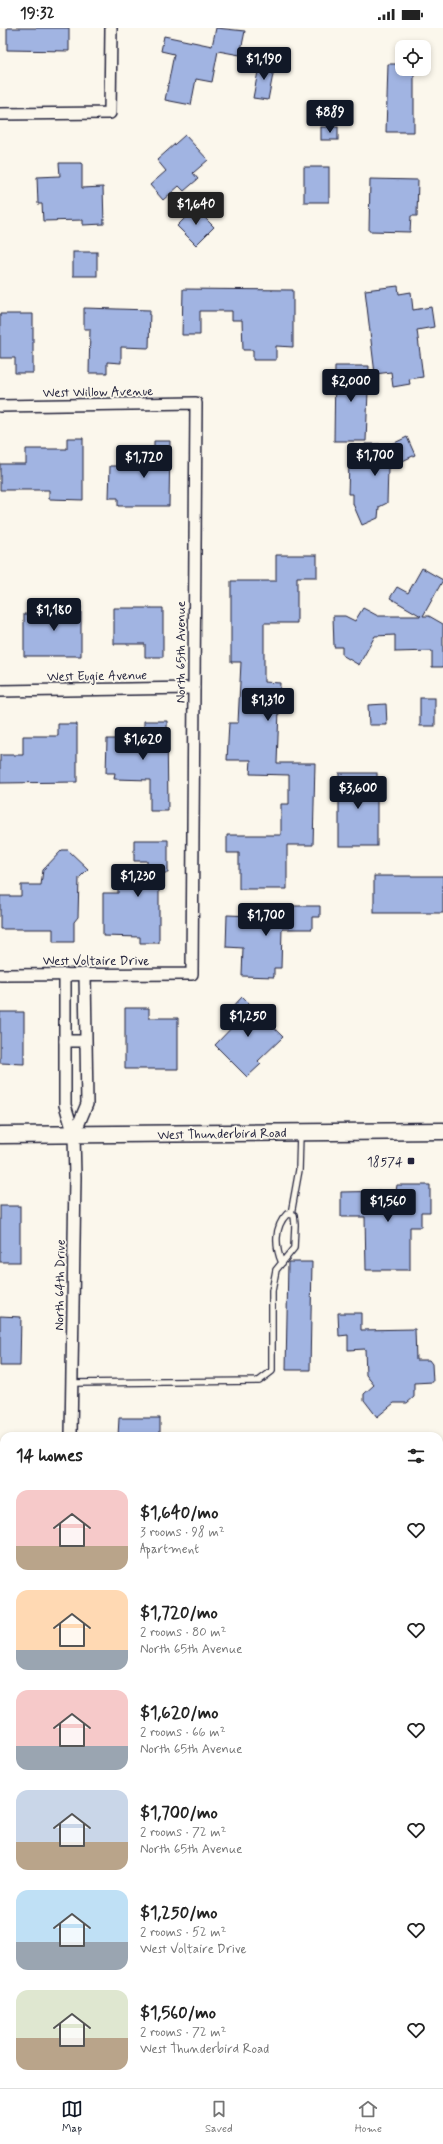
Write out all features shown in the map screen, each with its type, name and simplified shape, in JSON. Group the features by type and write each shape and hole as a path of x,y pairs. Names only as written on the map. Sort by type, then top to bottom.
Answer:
{"main road":[{"name":"West Thunderbird Road","path":"0,1135 443,1131"}],"street":[{"path":"0,114 110,113 111,28"},
{"name":"West Willow Avenue","path":"0,406 196,403"},
{"name":"North 65th Avenue","path":"192,974 196,403"},
{"name":"West Eugie Avenue","path":"0,691 194,688"},
{"name":"North 64th Drive","path":"65,974 65,1105 74,1135 71,1432"},
{"name":"North 64th Drive","path":"74,1135 87,1104 85,974"},
{"name":"West Voltaire Drive","path":"0,975 192,974"},
{"path":"65,1041 85,1041"}],"lane":[{"path":"291,1214 299,1170 300,1132"},
{"path":"282,1263 276,1250 276,1238 282,1219 287,1214 291,1214"},
{"path":"71,1383 259,1380 272,1371 272,1291 276,1270 294,1248 296,1225 294,1215 291,1214"}],"building":[{"path":"7,28 69,28 69,51 7,50"},
{"path":"216,28 245,31 240,55 218,51 212,82 196,79 191,105 165,100 174,54 161,51 164,36 212,46"},
{"path":"260,61 275,64 268,100 253,98"},
{"path":"388,64 395,64 395,76 414,76 414,132 386,132"},
{"path":"321,127 338,127 338,140 321,140"},
{"path":"185,135 208,160 193,173 198,179 184,191 179,186 163,200 150,185 166,171 157,160"},
{"path":"59,163 82,163 82,188 103,187 104,224 83,225 83,220 43,221 42,204 38,204 37,177 60,176"},
{"path":"304,167 329,167 329,202 304,202"},
{"path":"370,179 418,180 417,216 411,216 410,232 369,231"},
{"path":"195,208 214,227 196,245 177,226"},
{"path":"73,252 97,252 97,276 73,276"},
{"path":"398,286 399,294 411,292 413,310 431,307 434,327 417,330 423,377 409,379 410,384 393,387 391,372 375,374 365,290"},
{"path":"183,289 293,290 293,347 276,346 276,360 253,360 253,350 243,350 242,320 232,320 232,311 200,311 200,335 182,335"},
{"path":"84,308 150,310 149,348 121,347 121,363 107,362 107,373 89,373 90,329 84,329"},
{"path":"0,314 33,314 33,373 15,373 15,358 0,358"},
{"path":"335,366 369,366 366,441 334,441"},
{"path":"407,437 415,455 388,468 387,503 379,507 378,518 362,525 353,504 353,494 348,494 349,462 365,463 365,444 380,444 382,449"},
{"path":"67,438 83,438 83,500 49,499 49,490 0,490 0,464 26,464 26,449 67,449"},
{"path":"154,441 170,441 169,506 118,506 118,498 109,498 110,466 138,466 139,452 154,452"},
{"path":"276,555 317,555 317,577 297,577 297,623 264,623 264,682 280,683 277,763 315,763 313,845 287,845 287,889 239,889 239,853 227,853 227,835 281,835 281,804 289,804 289,775 250,774 251,760 227,760 229,723 238,723 241,662 231,662 231,581 276,581"},
{"path":"422,568 443,580 423,616 429,616 443,624 443,667 432,667 432,651 395,652 395,635 375,636 359,665 342,655 342,647 334,647 333,616 345,616 355,621 363,608 378,616 421,616 390,598 397,587 408,593"},
{"path":"47,606 81,606 81,656 24,656 24,614 47,614"},
{"path":"114,608 163,608 163,657 145,657 145,644 114,644"},
{"path":"420,698 435,698 435,726 420,726"},
{"path":"386,704 387,725 369,725 368,705"},
{"path":"144,721 167,721 168,811 150,811 150,780 114,779 115,773 106,773 107,739 136,739 136,729 144,729"},
{"path":"58,724 77,724 77,782 0,783 0,755 23,755 23,736 58,736"},
{"path":"339,773 377,773 377,846 339,846"},
{"path":"134,840 168,840 168,873 159,873 159,943 140,943 140,937 103,936 103,893 118,893 118,886 147,886 147,861 134,861"},
{"path":"62,850 68,850 88,869 79,878 78,917 74,922 74,942 53,942 53,929 0,929 0,896 21,896 21,885 41,885 43,870"},
{"path":"374,876 443,876 443,913 374,913"},
{"path":"281,906 320,906 320,917 312,917 312,929 282,929 281,968 274,968 274,977 242,976 243,948 226,947 227,915 281,917"},
{"path":"242,997 283,1037 258,1061 261,1064 247,1077 215,1045 239,1020 229,1011"},
{"path":"125,1008 149,1008 149,1018 178,1018 178,1069 125,1069"},
{"path":"0,1012 24,1012 24,1064 0,1063"},
{"path":"397,1185 430,1185 430,1212 421,1212 421,1227 410,1227 410,1270 366,1270 365,1217 341,1217 341,1192 396,1191"},
{"path":"0,1206 20,1206 20,1262 0,1262"},
{"path":"288,1262 312,1262 310,1370 286,1370"},
{"path":"338,1313 361,1313 361,1330 415,1329 416,1360 429,1360 432,1364 433,1382 414,1383 414,1397 407,1403 394,1403 377,1417 364,1400 364,1394 374,1385 366,1375 365,1349 348,1350 348,1335 339,1336"},
{"path":"0,1316 21,1317 20,1366 0,1366"},
{"path":"119,1418 160,1418 160,1432 118,1432"}],"place":[{"name":"18574","path":"411,1161"}]}
